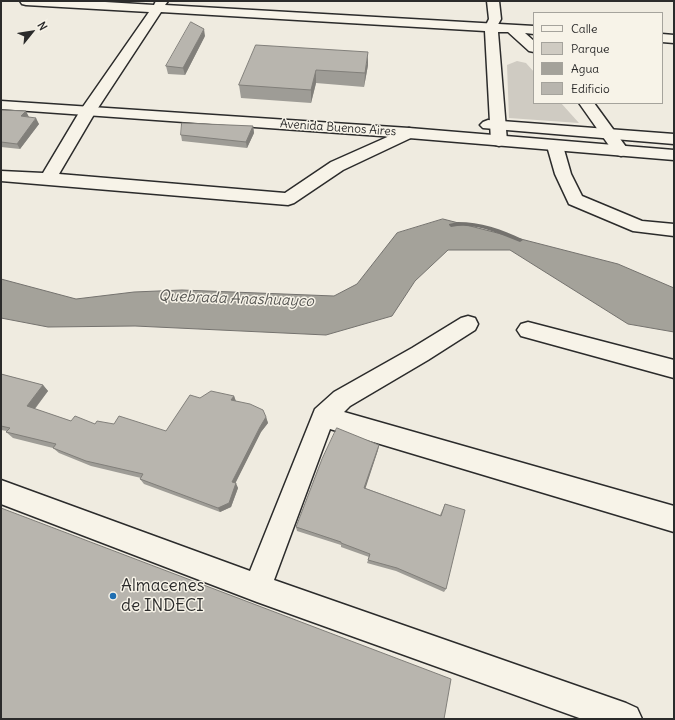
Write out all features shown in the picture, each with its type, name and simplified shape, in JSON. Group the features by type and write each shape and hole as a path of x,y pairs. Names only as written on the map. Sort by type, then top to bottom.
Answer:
{"street":[{"path":"26,1 159,5 533,30"},
{"path":"493,1 495,19 491,27 499,141"},
{"path":"48,179 88,111 90,96 159,5"},
{"path":"512,29 533,47"},
{"path":"663,38 674,39"},
{"path":"90,96 113,98"},
{"path":"587,104 621,152"},
{"name":"Avenida Buenos Aires","path":"1,105 409,133 621,152 674,155"},
{"name":"Avenida Buenos Aires","path":"247,108 451,122"},
{"path":"474,124 674,139"},
{"path":"1,176 288,199 337,166 409,133"},
{"path":"555,146 563,174 575,200 639,227 674,230"},
{"path":"257,588 323,416 342,398 420,354 468,324"},
{"path":"528,330 674,369"},
{"path":"323,416 674,519"},
{"path":"1,492 257,588 626,719"}],"green space":[{"path":"517,61 526,63 533,71 533,104 562,104 579,123 509,118 507,65"}],"water":[{"path":"443,219 618,264 674,288 674,332 628,324 510,250 448,250 415,281 392,316 326,335 135,326 48,327 1,318 1,279 76,299 134,292 182,290 334,296 357,284 397,233"}],"building":[{"path":"191,22 204,29 183,68 166,66"},
{"path":"256,45 368,52 365,73 316,70 311,90 239,85"},
{"path":"1,110 26,111 21,116 36,118 17,144 1,142"},
{"path":"182,123 253,126 246,142 181,135"},
{"path":"1,374 43,385 27,406 71,421 75,416 95,424 97,421 114,424 119,416 166,431 190,395 200,398 211,391 234,396 231,400 250,404 263,410 266,417 232,482 236,483 229,503 218,508 140,479 143,474 86,461 53,448 56,444 6,432 10,428 1,426"},
{"path":"337,428 379,445 364,488 441,516 445,504 465,510 446,589 397,568 368,560 370,554 341,542 296,527 322,459"},
{"name":"Almacenes de INDECI","path":"1,508 451,679 444,719 1,719"}],"waterway":[{"name":"Quebrada Anashuayco","path":"451,225 466,224 486,227 520,240"}],"place":[{"name":"Almacenes de INDECI","path":"113,596"}]}
